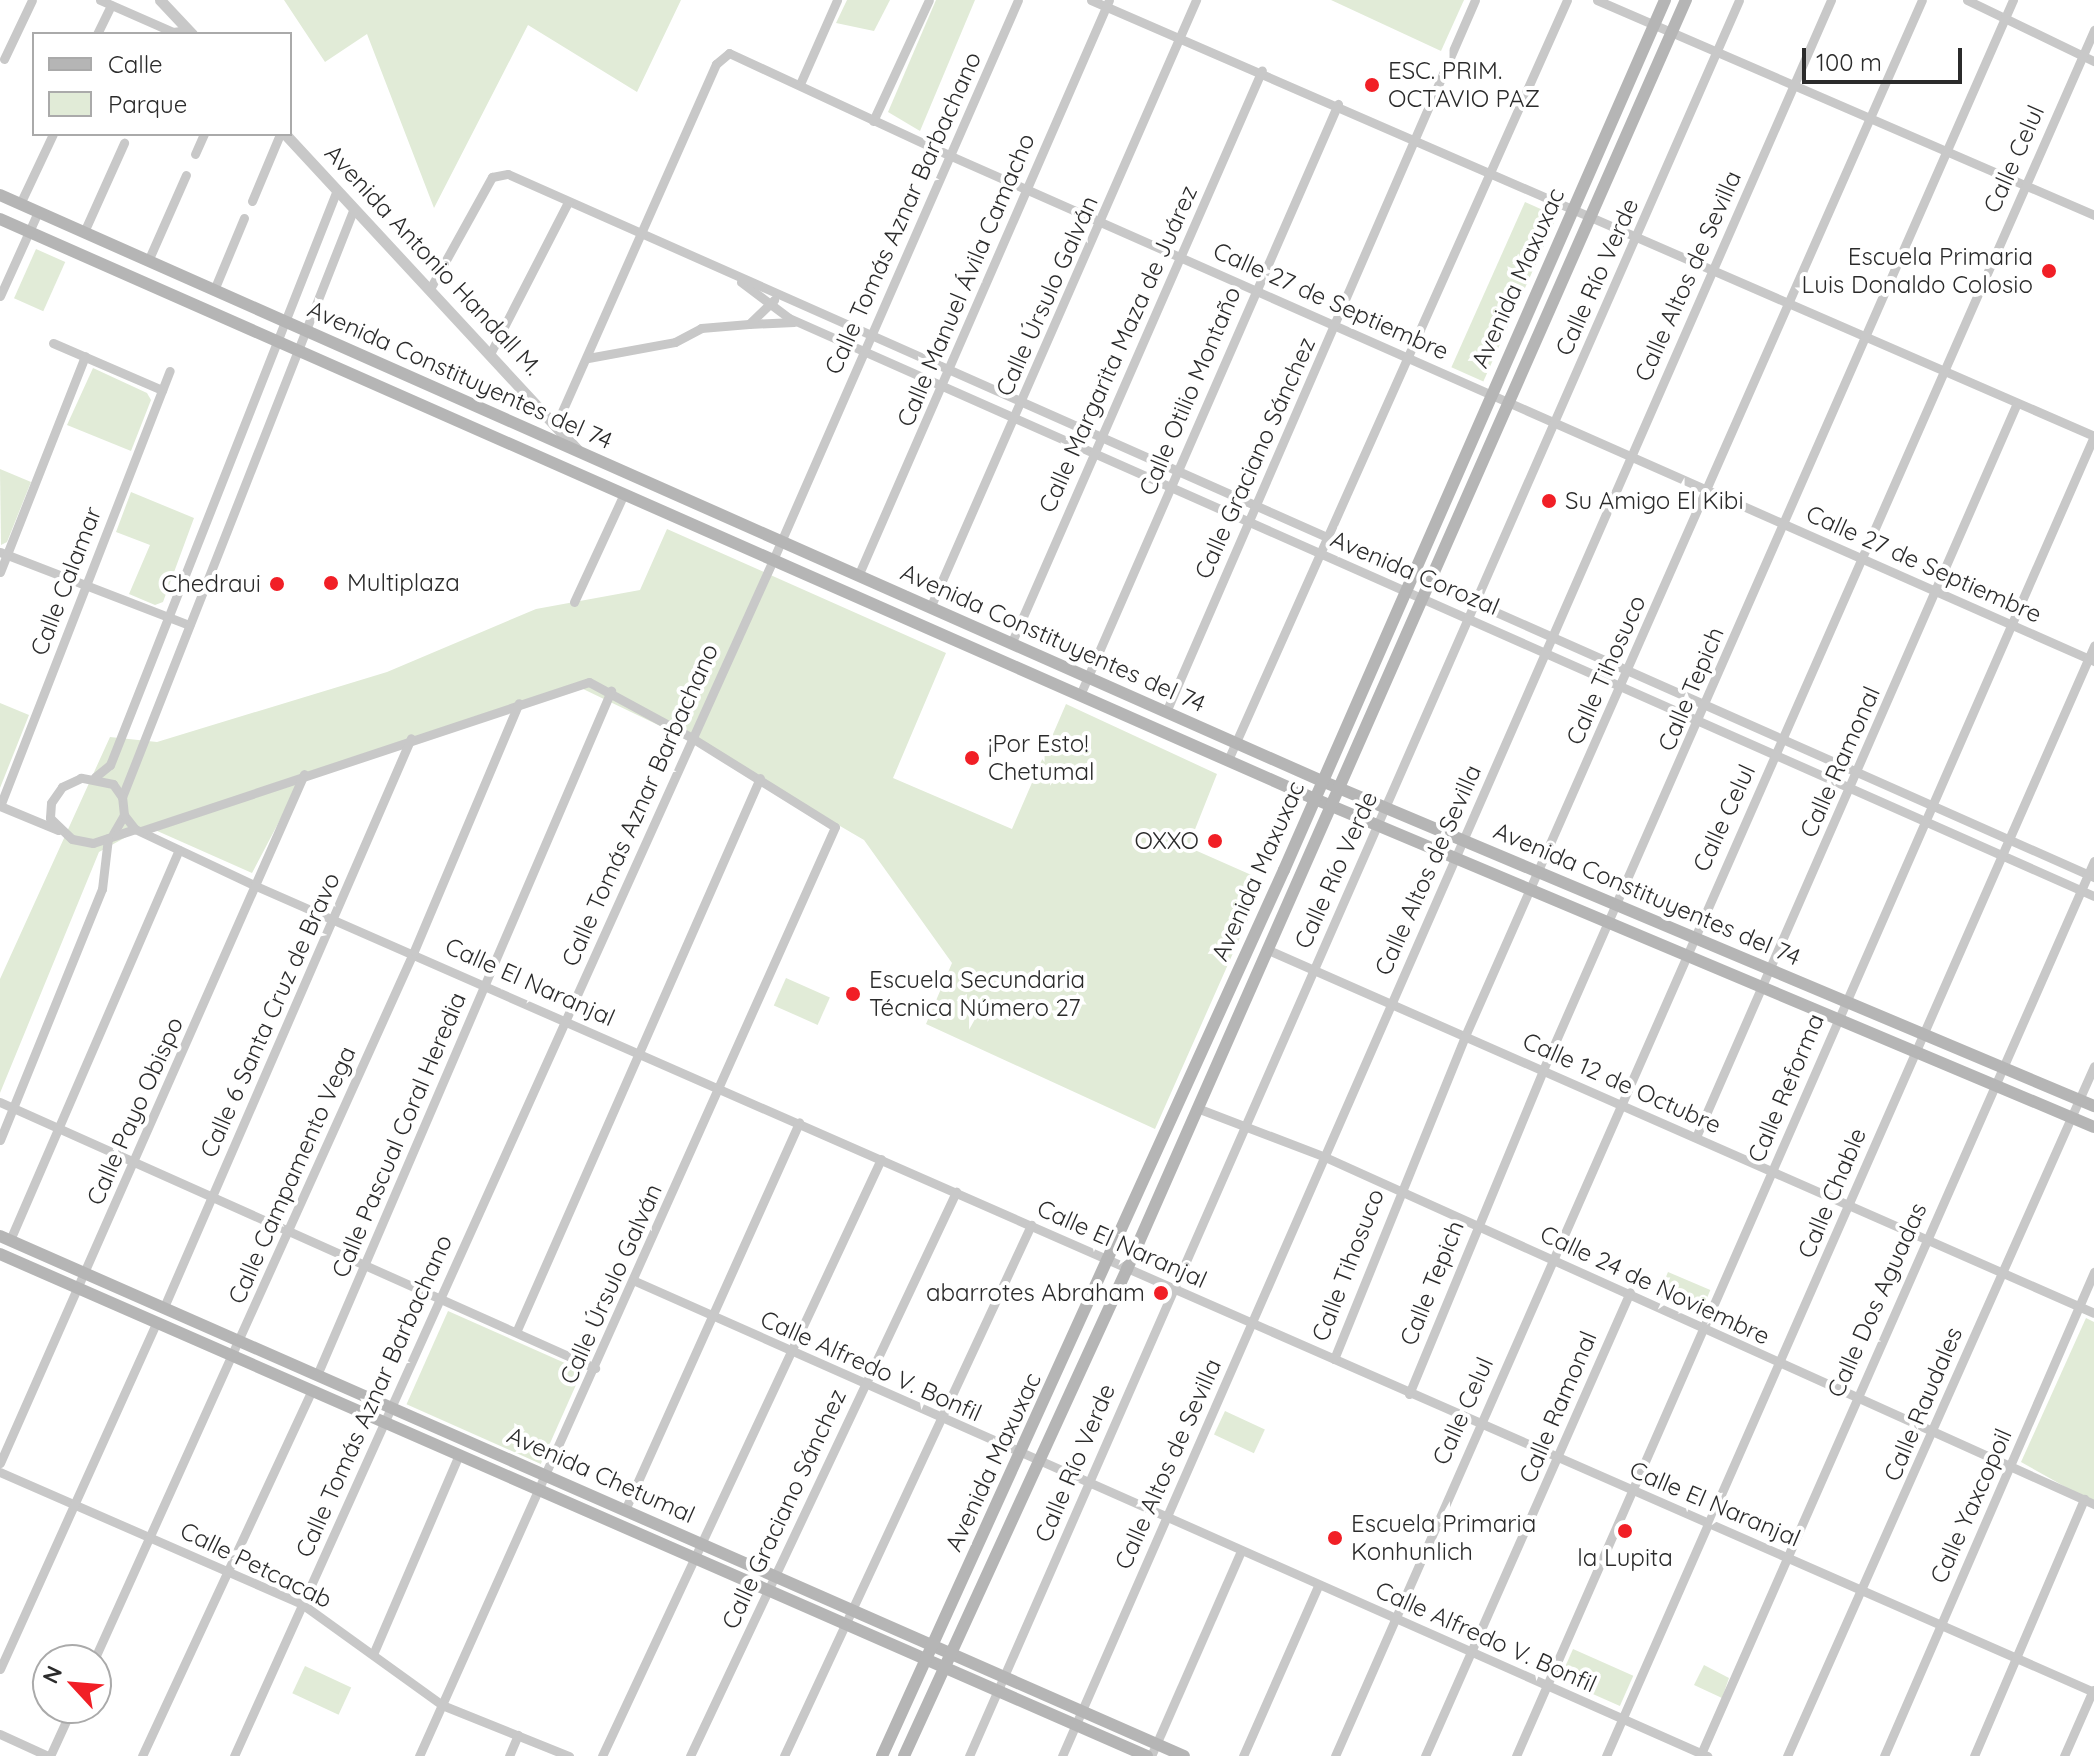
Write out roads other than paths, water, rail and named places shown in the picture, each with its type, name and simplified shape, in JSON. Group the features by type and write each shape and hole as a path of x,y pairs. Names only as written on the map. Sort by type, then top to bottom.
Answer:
{"main road":[{"name":"Avenida Maxuxac","path":"882,1756 1024,1453 1665,0"},
{"name":"Avenida Maxuxac","path":"904,1756 1127,1269 1426,584 1511,403 1686,0"},
{"name":"Avenida Constituyentes del 74","path":"0,195 1338,788 2094,1106"},
{"name":"Avenida Constituyentes del 74","path":"0,219 1315,799 2094,1127"},
{"name":"Avenida Chetumal","path":"5,1238 1005,1676 1083,1711 1151,1752"},
{"name":"Avenida Chetumal","path":"1,1258 79,1288 1076,1725 1151,1752 1184,1756"}],"street":[{"path":"4,59 32,0"},
{"path":"100,0 171,32"},
{"path":"160,0 190,32"},
{"path":"800,84 837,0"},
{"path":"873,121 929,0"},
{"name":"Calle Tomás Aznar Barbachano","path":"234,1756 773,560 1018,0"},
{"path":"1091,0 1108,3 1180,38 1262,70 1590,217 2094,436"},
{"name":"Calle Úrsulo Galván","path":"930,608 1103,222 1196,0"},
{"name":"Calle Graciano Sánchez","path":"1166,712 1475,0"},
{"path":"1228,760 1488,171 1567,0"},
{"path":"1597,0 1947,151 2023,187 2094,215"},
{"name":"Calle Río Verde","path":"969,1756 1739,0"},
{"name":"Calle Altos de Sevilla","path":"1062,1756 1831,0"},
{"name":"Calle Tihosuco","path":"1334,1359 1398,1192 1465,1036 1922,0"},
{"path":"1967,0 2094,61"},
{"name":"Calle Tepich","path":"1409,1394 1543,1070 1701,718 2013,0"},
{"name":"Calle Manuel Ávila Camacho","path":"858,576 944,386 1108,3"},
{"path":"98,32 111,5"},
{"name":"Calle Celul","path":"1335,1756 1691,937 1776,752 2094,30"},
{"name":"Calle 27 de Septiembre","path":"644,236 716,64 729,53 951,156 2091,660"},
{"name":"Calle Margarita Maza de Juárez","path":"1011,644 1262,70"},
{"name":"Calle Otilio Montaño","path":"1080,695 1338,104"},
{"path":"20,204 52,136"},
{"path":"195,154 203,136"},
{"path":"252,201 282,136"},
{"name":"Avenida Antonio Handall M.","path":"285,136 431,287 580,452"},
{"path":"84,232 124,143"},
{"name":"Avenida Corozal","path":"431,287 492,177 508,174 1410,577 1782,736 1931,806 2091,875"},
{"path":"148,261 186,175"},
{"path":"30,819 51,803 62,787 95,777 110,765 337,190"},
{"path":"490,354 568,202"},
{"path":"138,830 124,815 122,797 354,208"},
{"path":"0,296 38,212"},
{"path":"214,290 244,218"},
{"path":"556,425 644,236"},
{"name":"Avenida Corozal","path":"729,273 798,321 1420,599 1546,649 2094,896"},
{"path":"749,324 771,305 778,294"},
{"path":"588,358 675,342 701,328 798,321"},
{"path":"53,343 162,390"},
{"path":"0,572 4,554 85,356"},
{"name":"Calle Calamar","path":"0,806 170,371"},
{"name":"Calle Ramonal","path":"1696,1137 1938,592 2017,403"},
{"name":"Calle Reforma","path":"1516,1756 2094,436"},
{"path":"574,602 624,494"},
{"path":"4,554 189,625"},
{"path":"963,644 971,626"},
{"name":"Calle Chable","path":"1606,1756 1712,1523 2007,840 2091,660 2094,646"},
{"path":"0,806 93,843 589,682 611,691 760,778 517,1330"},
{"name":"Calle Pascual Coral Heredia","path":"317,1375 611,691"},
{"name":"Calle Campamento Vega","path":"101,1644 414,951 519,703"},
{"name":"Calle 6 Santa Cruz de Bravo","path":"164,1307 411,738"},
{"name":"Calle Payo Obispo","path":"0,1463 304,774"},
{"path":"95,777 113,784 122,797"},
{"name":"Calle Úrsulo Galván","path":"419,1756 635,1281 835,827 760,778"},
{"path":"51,803 50,818 58,830"},
{"path":"0,1140 102,889 111,836 124,815"},
{"name":"Calle El Naranjal","path":"138,830 256,886 336,916 485,986 799,1122 1409,1394 1633,1492 1788,1555 1862,1592 2094,1691"},
{"path":"5,1238 59,1128 179,850"},
{"name":"Calle Dos Aguadas","path":"1703,1755 1924,1240 2081,890 2091,875 2094,861"},
{"name":"Calle 12 de Octubre","path":"1266,949 2094,1313"},
{"name":"Calle Raudales","path":"1787,1756 1934,1432 2001,1272 2094,1066"},
{"path":"0,1102 517,1330 595,1368"},
{"name":"Calle 24 de Noviembre","path":"1197,1108 1242,1128 1325,1157 1398,1192 1630,1292 1780,1364 2012,1464 2089,1502"},
{"path":"625,1510 708,1316 799,1122"},
{"path":"602,1756 691,1556 701,1543 787,1351 881,1159"},
{"name":"Calle Graciano Sánchez","path":"690,1756 956,1192"},
{"path":"784,1756 1031,1225"},
{"name":"Calle Yaxcopoil","path":"1884,1756 2094,1272"},
{"name":"Calle Alfredo V. Bonfil","path":"635,1281 864,1386 1040,1459 1318,1586 1703,1755"},
{"name":"Calle Ramonal","path":"1425,1756 1630,1292"},
{"path":"0,1669 157,1322"},
{"path":"142,1756 312,1390"},
{"path":"374,1652 459,1455"},
{"name":"Calle Petcacab","path":"0,1472 228,1568 302,1604 374,1652 442,1705 569,1756"},
{"path":"1974,1756 2089,1502"},
{"path":"1151,1752 1241,1551"},
{"path":"1243,1756 1318,1586"},
{"path":"2064,1756 2094,1691"},
{"path":"0,1734 49,1756 64,1724"},
{"path":"509,1756 518,1735"}],"place":[{"name":"ESC. PRIM. OCTAVIO PAZ","path":"1372,85"},
{"name":"Escuela Primaria Luis Donaldo Colosio","path":"2049,271"},
{"name":"Su Amigo El Kibi","path":"1549,501"},
{"name":"Multiplaza","path":"331,583"},
{"name":"Chedraui","path":"277,584"},
{"name":"¡Por Esto! Chetumal","path":"972,758"},
{"name":"OXXO","path":"1215,841"},
{"name":"Escuela Secundaria Técnica Número 27","path":"853,994"},
{"name":"abarrotes Abraham","path":"1161,1293"},
{"name":"la Lupita","path":"1625,1531"},
{"name":"Escuela Primaria Konhunlich","path":"1335,1538"}]}
